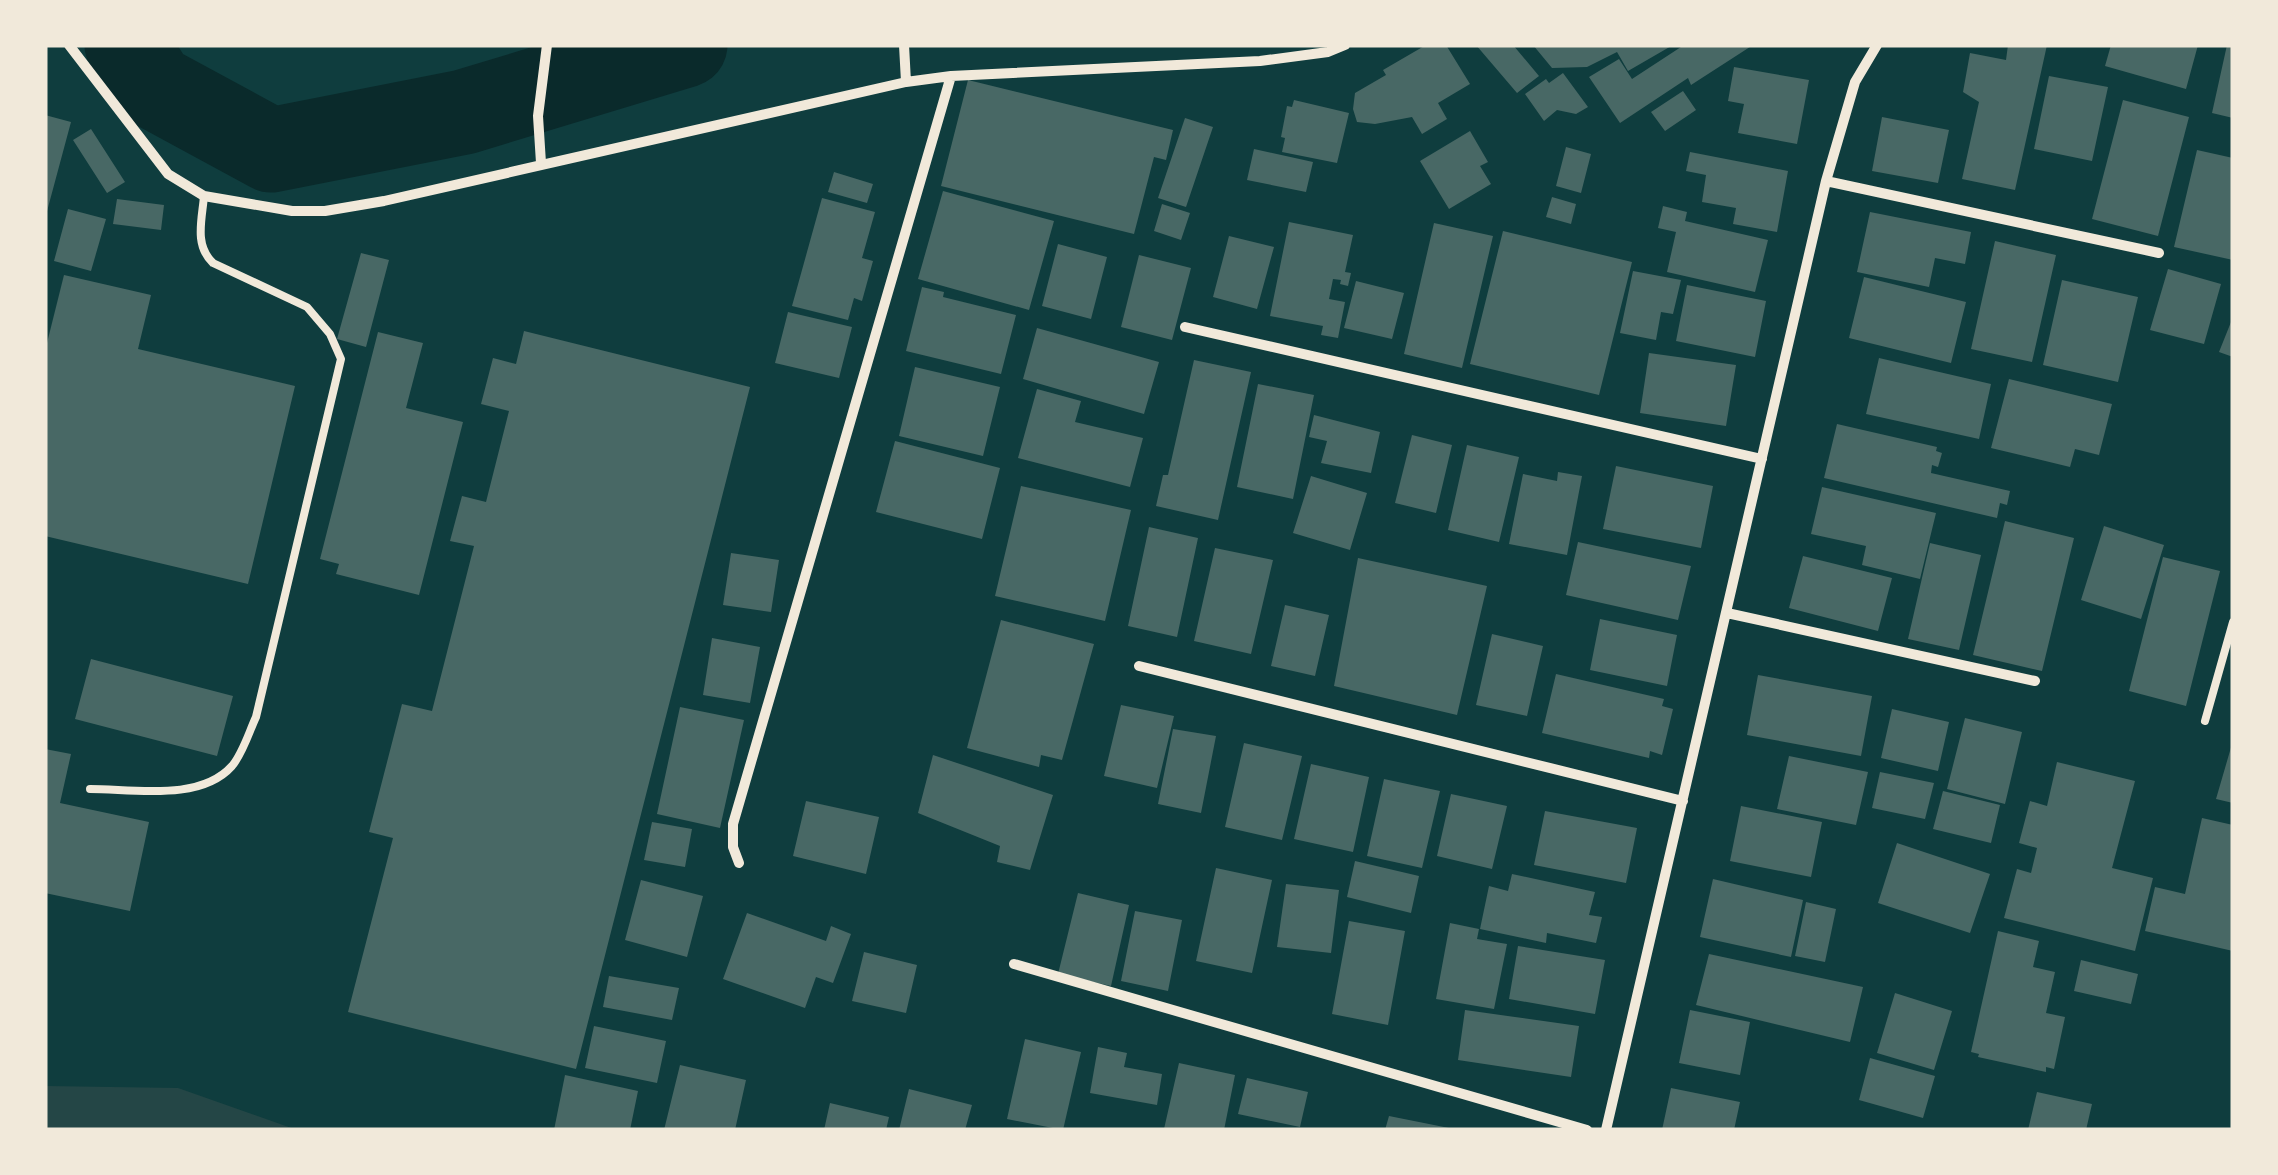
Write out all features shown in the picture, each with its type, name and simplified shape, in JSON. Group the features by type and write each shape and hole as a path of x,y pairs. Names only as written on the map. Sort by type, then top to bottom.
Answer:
{"street":[{"path":"541,163 538,116 546,45"},
{"path":"71,46 168,174 204,196 292,211 384,200 906,82 951,76 1260,61 1328,52 1344,45"},
{"path":"1606,1130 1826,181 1855,82 1878,45"},
{"path":"904,47 906,82"},
{"path":"739,863 733,847 733,824 951,76"},
{"path":"1826,181 2160,254"},
{"path":"1186,326 1762,459"},
{"path":"1727,613 2034,682"},
{"path":"1139,666 1683,801"},
{"path":"1014,964 1587,1130"}],"lane":[{"path":"90,789 177,789 212,782 234,764 256,717 341,359 330,334 307,307 214,263 204,254 200,240 204,196"},
{"path":"2205,721 2233,622"}],"shaded area":[{"path":"45,1086 178,1088 297,1130 45,1130"}],"building":[{"path":"1426,45 1446,45 1470,84 1438,103 1447,119 1422,134 1412,117 1375,124 1357,122 1353,109 1355,93 1386,75 1383,70"},
{"path":"1476,45 1513,45 1539,76 1517,93"},
{"path":"1533,45 1673,45 1628,71 1617,52 1587,67 1552,68"},
{"path":"1684,45 1753,45 1691,85 1688,78 1620,123 1589,77 1619,59 1632,79"},
{"path":"2008,45 2047,45 2015,190 1962,179 1979,102 1963,92 1970,53 2006,60"},
{"path":"2111,45 2198,45 2186,89 2105,66"},
{"path":"2227,45 2233,45 2233,118 2212,113"},
{"path":"1734,67 1809,80 1797,144 1738,133 1744,104 1728,101"},
{"path":"1563,73 1588,107 1576,114 1557,110 1544,121 1525,94"},
{"path":"2049,76 2108,87 2092,161 2034,149"},
{"path":"968,80 1173,130 1166,160 1154,157 1134,234 941,186"},
{"path":"1683,91 1696,110 1665,131 1651,112"},
{"path":"1294,100 1349,113 1337,163 1282,152 1287,106 1292,107"},
{"path":"2123,100 2189,117 2158,236 2092,219"},
{"path":"45,115 71,122 46,215 45,215"},
{"path":"1882,117 1949,130 1938,183 1872,171"},
{"path":"1185,118 1213,127 1186,207 1158,198"},
{"path":"91,129 125,182 107,193 73,140"},
{"path":"1470,131 1488,162 1480,166 1491,184 1449,209 1420,161"},
{"path":"1566,147 1591,154 1581,193 1556,186"},
{"path":"1254,149 1313,162 1306,192 1247,180"},
{"path":"2197,150 2233,158 2233,260 2174,247"},
{"path":"1690,152 1788,171 1777,232 1733,224 1736,208 1702,202 1706,175 1686,171"},
{"path":"834,172 873,184 867,203 828,192"},
{"path":"943,191 1054,221 1029,310 918,279"},
{"path":"1552,197 1576,204 1571,224 1546,217"},
{"path":"822,198 875,212 862,258 873,261 862,301 854,298 848,320 792,306"},
{"path":"117,199 164,205 161,230 113,224"},
{"path":"1162,204 1190,213 1181,240 1154,231"},
{"path":"1663,206 1687,212 1685,221 1768,240 1755,292 1667,272 1676,232 1658,228"},
{"path":"68,209 106,219 91,271 54,261"},
{"path":"1870,212 1971,232 1965,264 1935,258 1929,287 1857,272"},
{"path":"1289,222 1353,235 1345,272 1351,273 1348,286 1333,279 1329,299 1345,302 1338,338 1321,335 1323,326 1270,316"},
{"path":"1434,223 1493,236 1462,368 1404,354"},
{"path":"1503,231 1632,262 1599,395 1470,364"},
{"path":"1229,236 1274,247 1257,309 1213,297"},
{"path":"1995,241 2056,255 2032,362 1971,349"},
{"path":"1058,244 1107,257 1091,319 1042,306"},
{"path":"361,253 389,260 366,347 337,339"},
{"path":"1139,255 1191,268 1172,340 1121,327"},
{"path":"2168,269 2221,284 2204,344 2150,330"},
{"path":"1633,271 1681,280 1673,314 1661,312 1656,340 1620,333"},
{"path":"64,275 151,295 138,349 295,386 248,584 45,536 45,351"},
{"path":"1864,277 1966,302 1951,363 1849,338"},
{"path":"2062,280 2138,297 2118,382 2043,365"},
{"path":"1356,281 1404,293 1392,339 1344,328"},
{"path":"1687,285 1766,301 1755,357 1676,341"},
{"path":"922,287 944,292 943,297 1016,315 1001,374 906,351"},
{"path":"788,312 852,327 839,378 775,363"},
{"path":"2233,317 2233,357 2219,352"},
{"path":"1037,328 1159,362 1144,414 1023,379"},
{"path":"524,331 750,387 576,1069 348,1012 393,838 369,832 402,704 432,711 474,546 450,541 462,496 486,502 509,411 481,404 493,358 516,364"},
{"path":"378,332 423,343 406,408 463,422 419,595 336,574 339,564 320,559"},
{"path":"1649,353 1736,365 1726,426 1640,413"},
{"path":"1879,358 1991,384 1979,439 1866,414"},
{"path":"1194,360 1251,372 1218,520 1156,506 1163,475 1168,475"},
{"path":"915,367 1000,387 983,456 899,436"},
{"path":"2009,379 2112,404 2099,455 2075,449 2070,467 1991,448"},
{"path":"1258,384 1314,395 1293,499 1237,487"},
{"path":"1037,389 1081,401 1075,422 1143,438 1130,487 1018,458"},
{"path":"1314,415 1380,432 1371,473 1321,463 1327,441 1309,437"},
{"path":"1837,424 1937,447 1936,451 1942,453 1938,467 1932,465 1931,473 2010,491 2007,505 2000,503 1997,518 1824,478"},
{"path":"1412,435 1452,445 1436,513 1395,503"},
{"path":"895,441 1000,468 982,539 876,512"},
{"path":"1467,445 1519,457 1499,542 1448,530"},
{"path":"1616,466 1713,486 1701,548 1603,529"},
{"path":"1558,472 1582,476 1567,555 1509,544 1523,474 1557,481"},
{"path":"1311,476 1367,493 1350,550 1293,533"},
{"path":"1021,486 1131,510 1105,621 995,596"},
{"path":"1822,487 1936,513 1920,579 1862,565 1866,546 1811,534"},
{"path":"2005,521 2074,538 2042,671 1973,655"},
{"path":"2104,526 2164,545 2141,619 2081,600"},
{"path":"1149,527 1198,538 1177,637 1128,626"},
{"path":"1578,542 1691,566 1678,620 1566,595"},
{"path":"1930,543 1981,555 1959,650 1908,639"},
{"path":"1215,548 1273,560 1251,654 1194,641"},
{"path":"731,553 779,560 771,612 723,605"},
{"path":"1803,556 1892,578 1878,631 1789,608"},
{"path":"2163,557 2220,571 2186,706 2129,691"},
{"path":"1358,558 1487,586 1457,715 1334,686"},
{"path":"1285,605 1329,615 1315,676 1271,666"},
{"path":"1600,619 1677,635 1667,686 1590,670"},
{"path":"1001,620 1094,644 1062,760 1041,755 1039,767 967,748"},
{"path":"1492,634 1543,646 1527,716 1476,705"},
{"path":"712,638 760,647 750,703 703,695"},
{"path":"91,659 233,696 217,756 75,719"},
{"path":"1556,674 1664,699 1662,706 1673,709 1662,755 1650,751 1649,758 1542,733"},
{"path":"1758,675 1872,696 1861,756 1747,735"},
{"path":"1121,705 1174,716 1157,788 1104,776"},
{"path":"680,707 744,720 720,828 657,814"},
{"path":"1892,709 1949,722 1938,771 1881,758"},
{"path":"1965,718 2022,732 2005,804 1947,789"},
{"path":"1173,729 1216,736 1201,813 1158,804"},
{"path":"1244,743 1302,756 1282,840 1225,827"},
{"path":"2233,744 2233,803 2216,799"},
{"path":"45,749 71,754 60,803 149,822 130,911 45,893"},
{"path":"933,755 1053,795 1030,870 997,862 1000,846 918,813"},
{"path":"1789,756 1868,772 1856,825 1777,809"},
{"path":"2057,762 2135,781 2112,868 2153,878 2135,951 2004,918 2017,869 2031,873 2037,848 2019,843 2030,801 2047,806"},
{"path":"1311,764 1369,777 1353,852 1294,839"},
{"path":"1880,772 1934,783 1925,819 1872,808"},
{"path":"1384,779 1440,791 1422,868 1367,856"},
{"path":"1943,791 2000,805 1991,843 1933,829"},
{"path":"1451,794 1507,806 1492,869 1437,856"},
{"path":"806,801 879,817 866,874 793,856"},
{"path":"1741,806 1822,822 1811,877 1730,861"},
{"path":"1545,811 1637,828 1626,883 1534,865"},
{"path":"2202,818 2233,825 2233,951 2145,931 2155,887 2185,894"},
{"path":"652,822 692,829 685,867 644,860"},
{"path":"1897,843 1990,874 1970,933 1878,903"},
{"path":"1355,861 1419,876 1411,913 1347,897"},
{"path":"1216,868 1272,880 1252,973 1196,961"},
{"path":"1512,874 1595,892 1589,915 1602,917 1596,943 1547,933 1546,943 1480,929 1489,886 1508,891"},
{"path":"1713,879 1803,900 1791,957 1700,937"},
{"path":"641,880 703,896 687,957 625,940"},
{"path":"1286,884 1339,890 1331,953 1277,947"},
{"path":"1078,893 1129,905 1111,986 1058,974"},
{"path":"1806,902 1836,909 1825,962 1795,956"},
{"path":"1135,911 1182,920 1168,991 1121,981"},
{"path":"747,913 826,941 831,926 851,934 833,983 816,977 805,1008 723,979"},
{"path":"1349,921 1405,931 1388,1025 1332,1014"},
{"path":"1450,923 1479,929 1477,939 1507,944 1494,1009 1436,999"},
{"path":"1998,931 2039,941 2033,967 2055,972 2046,1013 2065,1017 2054,1069 2046,1067 2046,1072 1978,1057 1979,1054 1971,1052"},
{"path":"1518,946 1605,960 1595,1014 1509,999"},
{"path":"864,952 917,965 906,1013 852,1001"},
{"path":"1709,954 1863,987 1850,1042 1696,1005"},
{"path":"2081,960 2138,974 2131,1004 2074,991"},
{"path":"609,976 679,988 672,1020 603,1007"},
{"path":"1895,993 1952,1011 1934,1070 1877,1053"},
{"path":"1465,1010 1579,1026 1571,1077 1458,1060"},
{"path":"1690,1010 1750,1022 1740,1075 1679,1063"},
{"path":"594,1026 666,1041 657,1083 585,1068"},
{"path":"1025,1039 1081,1052 1063,1130 1007,1119"},
{"path":"1098,1047 1127,1053 1124,1067 1162,1074 1157,1105 1090,1093"},
{"path":"1870,1058 1935,1076 1923,1118 1859,1100"},
{"path":"1179,1063 1235,1075 1224,1130 1164,1129"},
{"path":"680,1065 746,1080 735,1130 664,1130"},
{"path":"565,1075 638,1091 630,1130 554,1130"},
{"path":"1247,1078 1308,1092 1300,1127 1238,1114"},
{"path":"1671,1088 1740,1102 1734,1130 1662,1130"},
{"path":"909,1089 972,1105 965,1130 899,1130"},
{"path":"2037,1092 2092,1104 2086,1130 2028,1130"},
{"path":"830,1103 889,1117 886,1130 824,1130"},
{"path":"1389,1116 1449,1128 1449,1130 1385,1130"}],"waterway":[{"path":"127,45 153,86 271,150 464,112 685,45"}]}
